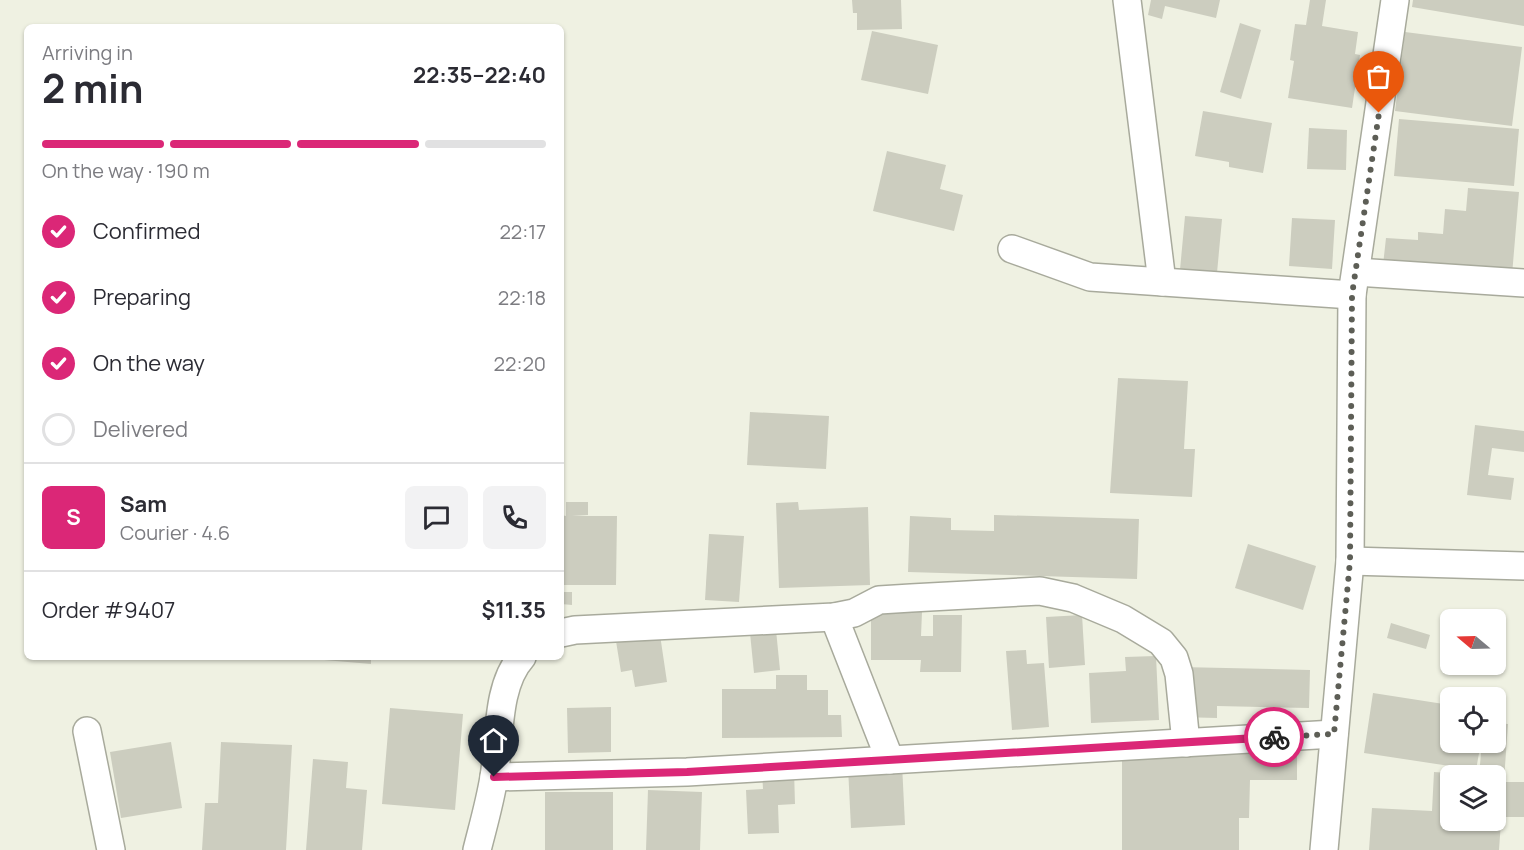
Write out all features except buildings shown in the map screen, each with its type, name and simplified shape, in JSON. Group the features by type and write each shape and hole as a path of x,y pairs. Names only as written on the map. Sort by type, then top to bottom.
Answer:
{"street":[{"path":"1127,0 1162,282"},
{"path":"1324,850 1350,561 1354,284 1395,0"},
{"path":"1012,249 1090,277 1162,282 1524,283"},
{"path":"1350,561 1524,566"},
{"path":"564,632 834,617 854,613 879,600 1040,591 1073,598 1123,619 1161,642 1174,658 1179,674 1186,743"},
{"path":"834,617 890,760"},
{"path":"477,850 494,777 502,704 515,665 519,660"},
{"path":"87,731 111,850"},
{"path":"494,777 687,772 1334,734"}],"way so far":[{"path":"1274,737 1334,734 1350,561 1352,295 1379,113"}],"route":[{"path":"494,777 687,772 1274,737"}]}
